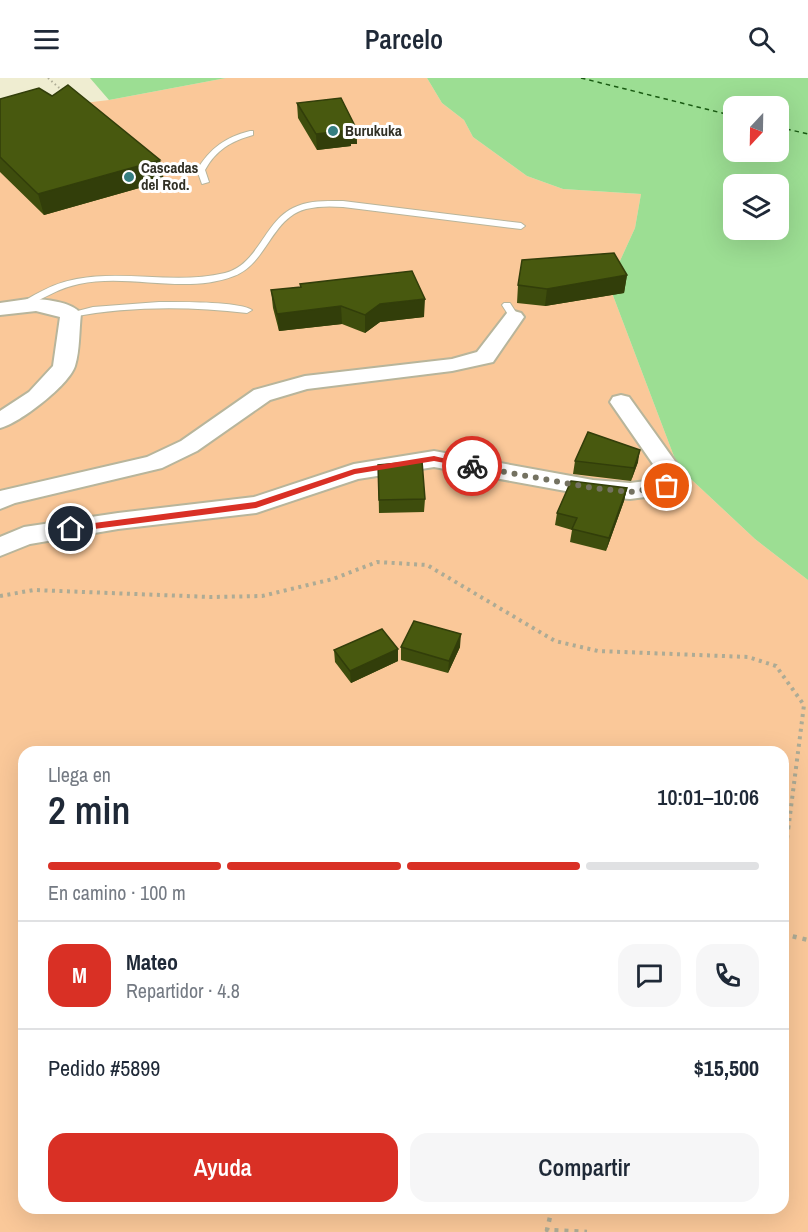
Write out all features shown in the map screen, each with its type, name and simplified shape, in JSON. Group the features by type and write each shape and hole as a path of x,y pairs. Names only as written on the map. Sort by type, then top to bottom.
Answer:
{"street":[{"path":"0,309 25,304 51,305 71,314 64,367 37,397 0,421"},
{"path":"0,501 7,497 154,463 200,439 262,395 305,382 452,365 485,357 511,311"},
{"path":"0,547 24,536 36,534 118,521 256,505 354,472 434,459 593,488 630,492 667,486 665,464 621,402"}],"lane":[{"path":"205,182 201,170 207,158 216,148 232,137 250,133"},
{"path":"25,304 43,292 77,280 98,277 189,280 234,274 248,265 270,230 281,219 298,208 320,204 343,204 521,226"},
{"path":"71,314 144,305 195,304 247,310"}],"path":[{"path":"48,78 69,97"},
{"path":"0,596 34,590 211,597 262,596 333,579 377,562 428,565 555,641 598,651 748,657 776,666 804,705 789,822"},
{"path":"789,935 808,940"},
{"path":"551,1214 547,1230 587,1232"}],"shaded area":[{"path":"90,78 226,78 109,100"},
{"path":"226,78 427,78 442,103 464,120 473,137 527,176 563,189 641,194 635,228 609,285 678,467 755,539 808,580 808,1232 0,1232 0,113 109,100"},
{"path":"427,78 808,78 808,580 755,539 678,467 609,285 635,228 641,194 563,189 527,176 473,137 464,120 442,103"}],"building":[{"path":"68,85 160,160 38,194 0,157 0,99 39,88 52,96"},
{"path":"341,98 356,128 316,134 297,103"},
{"path":"614,253 627,275 547,289 518,285 522,260"},
{"path":"412,271 425,299 380,304 365,315 341,306 277,314 271,290 301,287 300,284"},
{"path":"588,432 640,450 634,468 575,461"},
{"path":"422,461 425,499 379,500 378,465"},
{"path":"571,481 627,488 609,538 572,529 577,518 557,513"},
{"path":"414,621 461,634 449,661 401,647"},
{"path":"382,629 398,649 350,671 334,650"}],"ferry route":[{"path":"581,78 723,113"},
{"path":"789,130 808,134"}],"way so far":[{"path":"472,466 593,488 630,492 667,486"}],"place":[{"name":"Burukuka","path":"333,131"},
{"name":"Cascadas del Rod.","path":"129,177"}],"route":[{"path":"71,529 118,521 256,505 354,472 434,459 472,466"}]}
